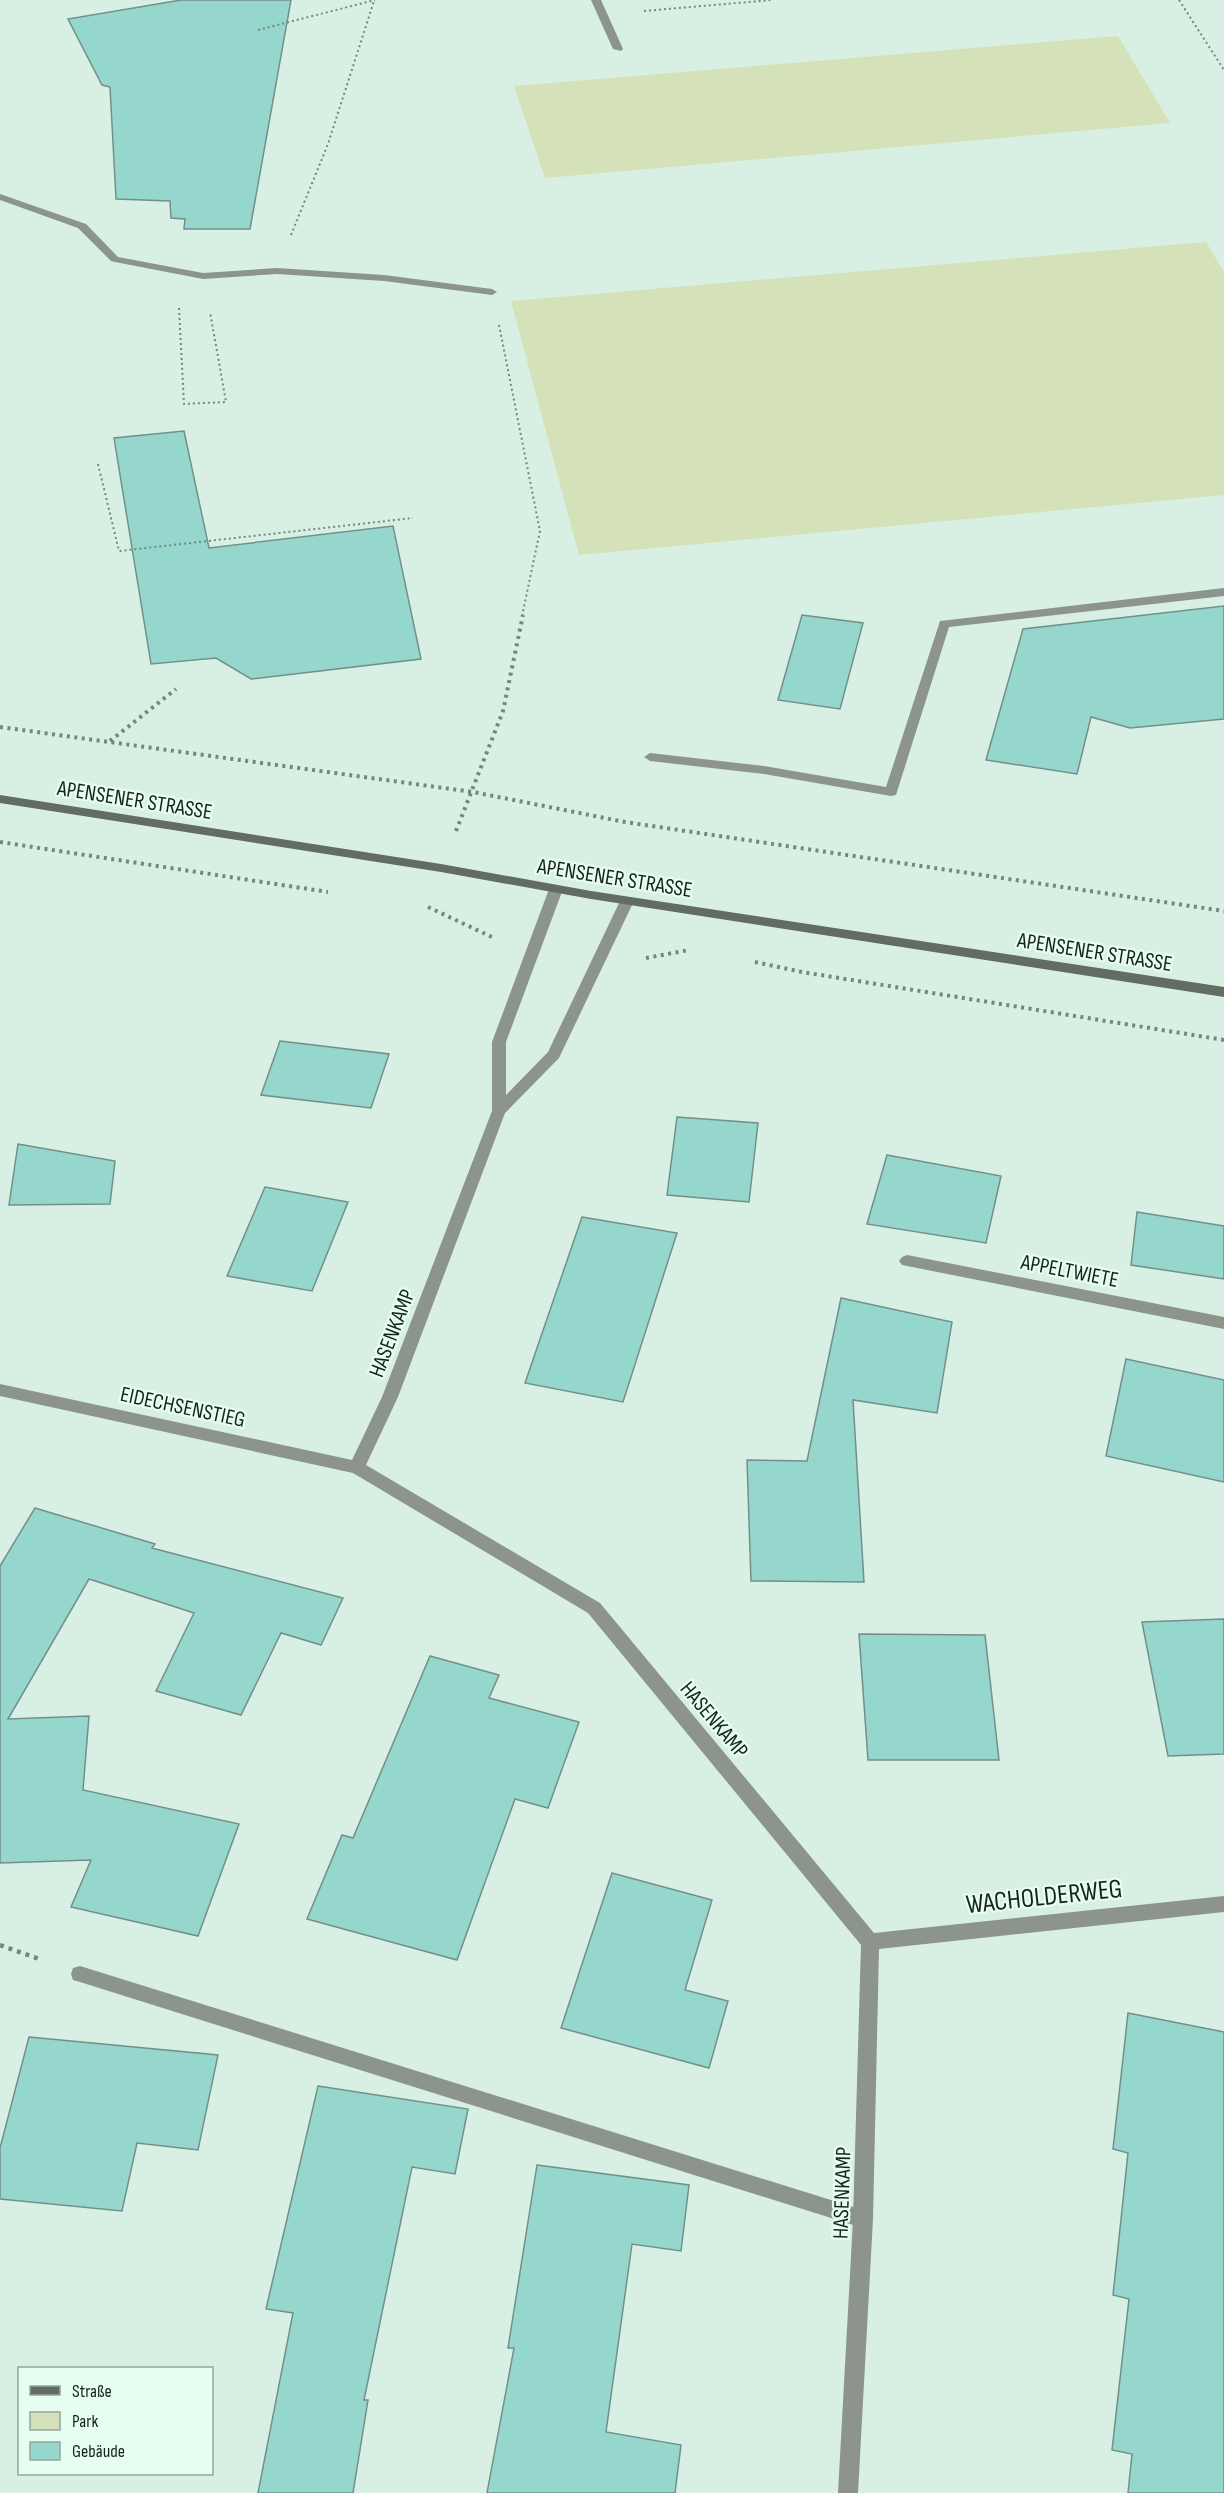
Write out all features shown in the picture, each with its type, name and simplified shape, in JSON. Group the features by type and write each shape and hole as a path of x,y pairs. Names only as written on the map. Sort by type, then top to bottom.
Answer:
{"main road":[{"name":"APENSENER STRASSE","path":"0,799 441,868 556,889 1224,992"}],"street":[{"path":"596,0 618,50"},
{"path":"0,197 82,226 115,259 177,271 203,276 277,271 384,278 492,292"},
{"path":"650,757 764,770 891,792 944,624 1224,592"},
{"name":"HASENKAMP","path":"556,889 499,1042 499,1111 390,1397 357,1467 594,1608 870,1942 863,2219 848,2493"},
{"name":"HASENKAMP","path":"499,1111 554,1055 627,900"},
{"name":"APPELTWIETE","path":"907,1262 1224,1323"},
{"name":"EIDECHSENSTIEG","path":"0,1389 357,1467"},
{"name":"WACHOLDERWEG","path":"870,1942 1224,1904"},
{"path":"80,1974 863,2219"}],"path":[{"path":"604,15 772,0"},
{"path":"1179,0 1224,70"},
{"path":"258,30 375,1"},
{"path":"277,271 328,144 375,1"},
{"path":"177,271 184,404 226,402 203,276"},
{"path":"441,868 473,792 503,711 540,531 492,292"},
{"path":"98,464 119,551 413,518"},
{"path":"109,742 176,689"},
{"path":"0,727 473,792 625,822 1224,911"}],"green space":[{"path":"1118,36 1170,123 545,178 514,86"},
{"path":"1206,242 1224,272 1224,495 579,555 511,301"}],"building":[{"path":"181,0 291,0 250,229 184,229 185,219 171,218 170,201 116,199 110,87 102,85 68,19"},
{"path":"184,431 209,548 393,526 421,659 251,679 216,658 151,664 114,438"},
{"path":"1224,606 1224,719 1130,728 1091,717 1077,774 986,760 1023,629"},
{"path":"802,615 863,623 840,709 778,700"},
{"path":"280,1041 389,1054 371,1108 261,1095"},
{"path":"677,1117 758,1123 749,1202 667,1195"},
{"path":"18,1144 115,1161 110,1204 9,1205"},
{"path":"887,1155 1001,1176 986,1243 867,1224"},
{"path":"265,1187 348,1202 312,1291 227,1276"},
{"path":"1137,1212 1224,1226 1224,1279 1131,1265"},
{"path":"582,1217 677,1233 623,1402 525,1383"},
{"path":"841,1298 952,1322 937,1413 853,1400 864,1582 751,1581 747,1460 807,1461"},
{"path":"1126,1359 1224,1380 1224,1482 1106,1456"},
{"path":"35,1508 155,1544 152,1548 343,1598 321,1645 281,1633 241,1715 156,1691 194,1613 89,1579 8,1719 89,1716 83,1790 239,1824 198,1936 71,1907 91,1860 0,1863 0,1566"},
{"path":"1224,1619 1224,1754 1168,1756 1142,1622"},
{"path":"859,1634 985,1635 999,1760 868,1760"},
{"path":"430,1656 499,1675 489,1698 579,1722 548,1808 515,1799 457,1960 307,1919 342,1835 353,1838"},
{"path":"612,1873 712,1900 685,1990 728,2001 709,2068 561,2028"},
{"path":"1128,2013 1224,2032 1224,2493 1128,2493 1132,2454 1112,2450 1129,2299 1113,2295 1128,2153 1113,2149"},
{"path":"29,2037 218,2055 198,2150 137,2143 122,2211 0,2199 0,2148"},
{"path":"318,2086 468,2109 455,2174 412,2167 364,2400 368,2400 353,2493 258,2493 293,2313 266,2309"},
{"path":"537,2165 689,2185 681,2251 632,2244 606,2432 681,2445 675,2493 487,2493 514,2348 508,2348"}]}
